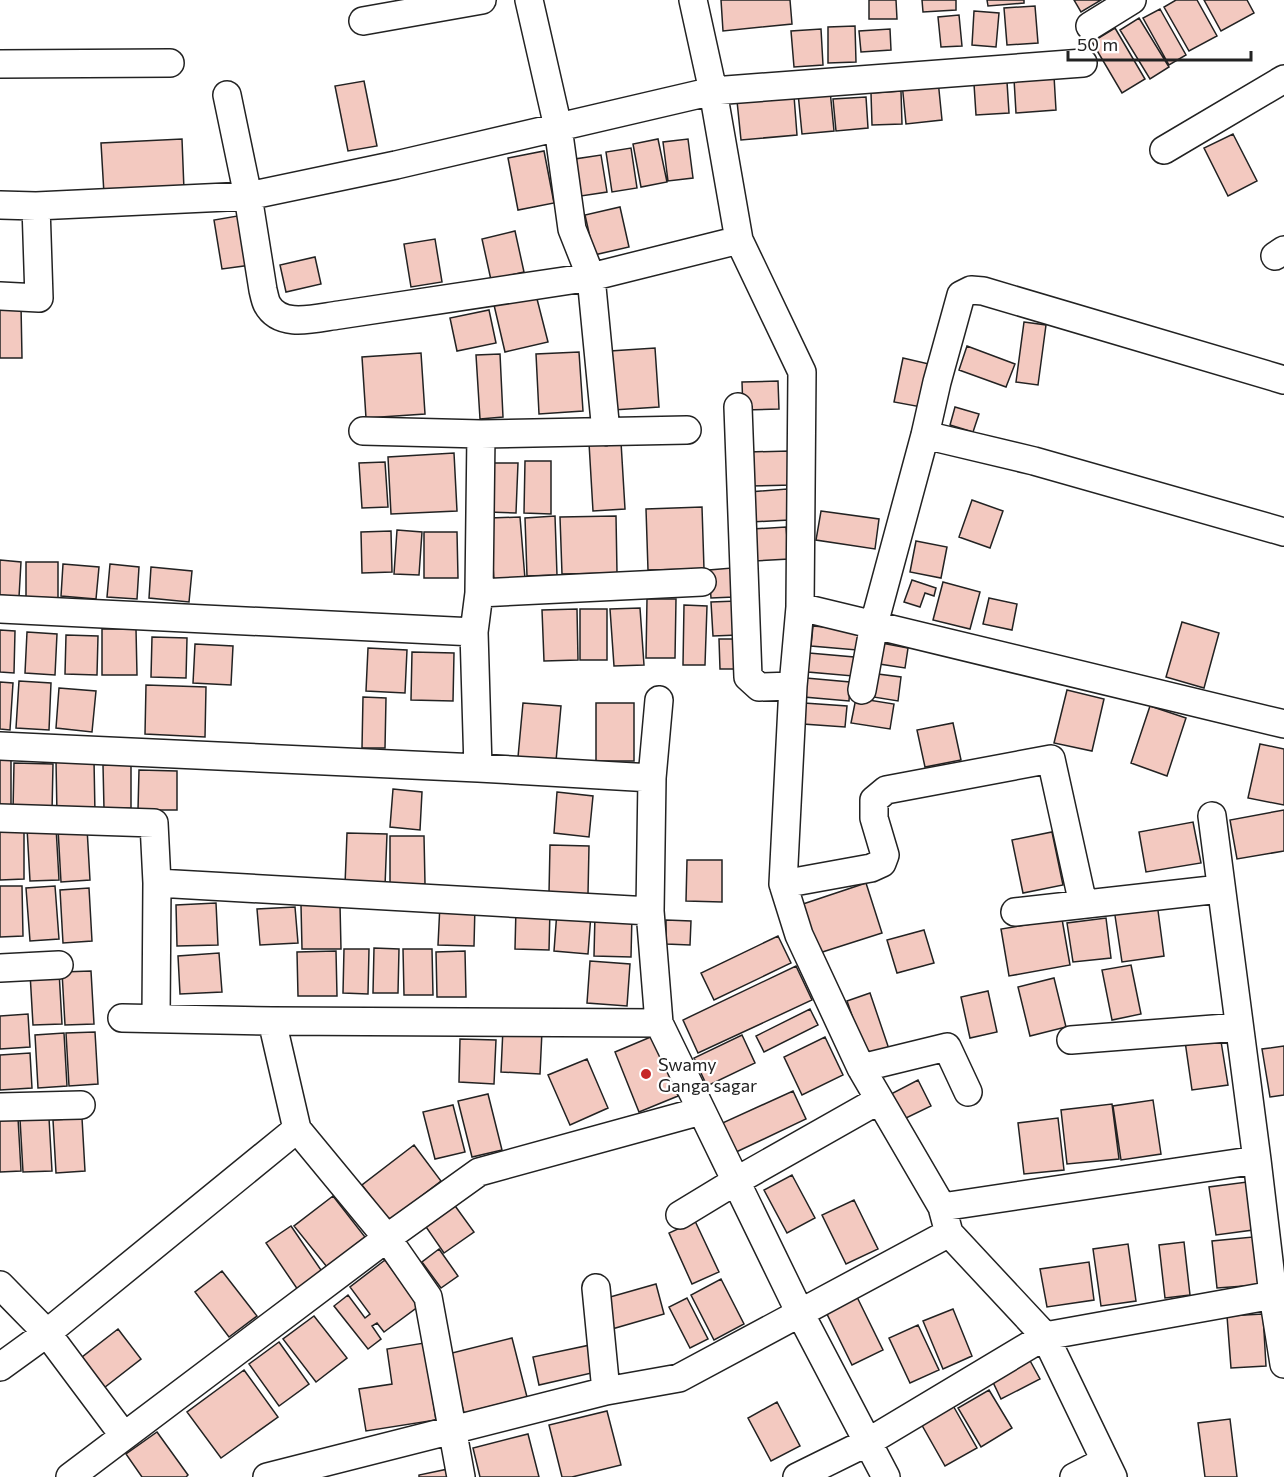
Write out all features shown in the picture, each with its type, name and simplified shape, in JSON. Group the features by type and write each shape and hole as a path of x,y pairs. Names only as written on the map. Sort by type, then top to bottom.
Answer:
{"street":[{"path":"363,21 482,0"},
{"path":"529,0 558,127 572,229 591,277 606,432"},
{"path":"693,0 713,91 739,240 802,372 800,607 793,686 783,884 799,935 861,1068 942,1207 949,1233 1045,1336 1109,1469 1074,1477"},
{"path":"1090,26 1132,0"},
{"path":"0,64 170,63"},
{"path":"0,205 36,206 248,196 396,165 713,91 1083,63"},
{"path":"1164,150 1284,79"},
{"path":"227,95 248,196 262,290 274,313 285,319 339,315 591,277 739,240"},
{"path":"0,296 39,298 36,206"},
{"path":"862,690 874,624 961,295 971,290 983,291 1284,380"},
{"path":"738,407 748,676 759,687 793,686"},
{"path":"363,431 481,434 687,430"},
{"path":"478,768 474,632 479,593 481,434"},
{"path":"925,435 1034,460 1284,532"},
{"path":"479,593 702,582"},
{"path":"800,607 1284,724"},
{"path":"0,609 474,632"},
{"path":"659,700 652,778 650,911 659,1023 800,1313 886,1477"},
{"path":"0,746 652,778"},
{"path":"783,884 871,868 882,863 885,855 874,818 874,800 886,790 1051,759 1083,904"},
{"path":"1212,816 1273,1296 1284,1364"},
{"path":"0,818 154,823 156,1018"},
{"path":"156,883 650,911"},
{"path":"1015,912 1221,889"},
{"path":"0,968 59,965"},
{"path":"122,1018 659,1023"},
{"path":"272,1021 297,1129 387,1238 428,1297 461,1477"},
{"path":"1071,1040 1239,1027"},
{"path":"861,1068 947,1047 968,1092"},
{"path":"680,1215 879,1100"},
{"path":"0,1107 81,1105"},
{"path":"70,1477 387,1238 479,1172 701,1111"},
{"path":"0,1367 46,1333 297,1129"},
{"path":"942,1207 1257,1160"},
{"path":"267,1477 606,1392 678,1378 949,1233"},
{"path":"0,1285 46,1333 124,1436"},
{"path":"596,1288 606,1392"},
{"path":"797,1477 868,1442 1045,1336 1273,1296"}],"building":[{"path":"721,0 790,0 792,24 723,31"},
{"path":"869,0 896,0 897,19 869,19"},
{"path":"922,0 956,0 956,10 923,12"},
{"path":"987,0 1024,0 1024,3 988,6"},
{"path":"1074,0 1101,0 1081,12"},
{"path":"1176,0 1197,0 1217,36 1189,51 1164,7"},
{"path":"1204,0 1247,0 1254,13 1221,31"},
{"path":"1035,6 1038,43 1007,45 1004,8"},
{"path":"1160,9 1186,55 1169,65 1143,18"},
{"path":"974,11 999,13 996,47 972,45"},
{"path":"959,15 962,46 941,47 938,17"},
{"path":"1139,18 1169,67 1150,79 1120,30"},
{"path":"855,26 856,62 828,63 828,27"},
{"path":"1115,28 1145,79 1122,93 1092,42"},
{"path":"821,29 823,65 794,67 791,31"},
{"path":"890,29 891,50 861,52 859,31"},
{"path":"1054,76 1056,110 1016,113 1014,79"},
{"path":"938,80 942,120 906,124 902,83"},
{"path":"364,81 377,146 348,151 335,86"},
{"path":"1007,82 1009,113 976,115 974,84"},
{"path":"830,90 834,131 802,134 798,93"},
{"path":"901,91 902,124 872,125 871,93"},
{"path":"794,96 797,135 741,140 737,101"},
{"path":"866,97 868,128 836,131 833,99"},
{"path":"1233,134 1257,181 1228,196 1204,148"},
{"path":"182,139 184,190 104,194 101,143"},
{"path":"658,139 667,182 641,187 633,144"},
{"path":"688,139 693,178 668,181 663,142"},
{"path":"631,148 637,188 612,192 606,152"},
{"path":"544,151 554,203 518,210 508,158"},
{"path":"601,155 607,192 581,196 575,159"},
{"path":"620,207 629,247 594,255 585,215"},
{"path":"243,215 251,265 222,269 214,220"},
{"path":"515,231 524,272 491,280 482,239"},
{"path":"435,239 442,282 411,287 404,244"},
{"path":"315,257 321,284 286,292 280,265"},
{"path":"536,295 548,342 505,352 494,305"},
{"path":"0,305 21,305 22,358 0,358"},
{"path":"489,310 496,343 457,351 450,318"},
{"path":"1024,322 1046,325 1038,385 1016,382"},
{"path":"967,346 1015,364 1006,387 959,370"},
{"path":"655,348 659,407 613,410 610,351"},
{"path":"579,352 583,411 539,414 536,354"},
{"path":"421,353 425,414 366,418 362,357"},
{"path":"500,354 503,417 480,419 476,355"},
{"path":"903,358 929,364 921,407 894,402"},
{"path":"778,381 779,409 743,410 742,382"},
{"path":"955,407 979,414 973,432 950,425"},
{"path":"621,442 625,509 593,511 589,443"},
{"path":"790,451 792,485 749,486 748,452"},
{"path":"454,453 457,511 391,514 388,457"},
{"path":"525,461 551,461 551,514 524,513"},
{"path":"385,462 388,507 362,508 359,463"},
{"path":"489,463 518,463 516,513 488,512"},
{"path":"787,489 789,520 751,522 749,492"},
{"path":"972,500 1003,511 990,548 959,537"},
{"path":"702,507 704,569 648,570 646,509"},
{"path":"821,511 879,519 875,549 816,540"},
{"path":"555,516 557,575 527,576 525,518"},
{"path":"616,516 617,573 562,574 560,517"},
{"path":"520,517 525,579 494,581 490,518"},
{"path":"786,527 789,559 754,561 752,529"},
{"path":"397,530 422,532 419,575 394,574"},
{"path":"391,531 392,572 362,573 361,532"},
{"path":"424,532 457,532 458,578 424,578"},
{"path":"916,541 947,547 941,578 910,572"},
{"path":"0,560 21,562 19,597 0,595"},
{"path":"26,562 58,562 58,598 26,597"},
{"path":"63,564 99,567 96,599 61,596"},
{"path":"110,564 139,567 137,599 107,597"},
{"path":"151,567 192,571 189,602 149,598"},
{"path":"732,568 734,597 711,598 709,570"},
{"path":"912,580 936,588 934,596 925,593 920,607 904,602"},
{"path":"943,582 980,592 970,629 933,620"},
{"path":"989,598 1017,604 1012,630 983,624"},
{"path":"647,599 676,599 675,658 646,658"},
{"path":"737,601 738,635 713,636 711,602"},
{"path":"684,605 707,606 705,665 683,665"},
{"path":"640,608 644,665 614,666 610,609"},
{"path":"577,609 578,660 544,661 542,610"},
{"path":"580,609 607,609 607,660 580,660"},
{"path":"1182,622 1219,633 1204,688 1166,677"},
{"path":"813,626 859,630 857,650 811,646"},
{"path":"102,629 136,629 137,675 102,675"},
{"path":"0,630 15,631 14,673 0,672"},
{"path":"27,632 57,634 55,675 25,673"},
{"path":"66,635 98,636 97,675 65,674"},
{"path":"152,637 187,638 186,678 151,677"},
{"path":"719,639 739,639 740,669 720,669"},
{"path":"876,642 908,648 905,668 873,663"},
{"path":"195,644 233,646 231,685 193,683"},
{"path":"368,648 407,650 405,693 366,691"},
{"path":"412,652 454,653 453,701 411,700"},
{"path":"809,653 854,657 853,676 808,672"},
{"path":"870,673 901,677 898,701 867,696"},
{"path":"806,678 850,682 849,701 804,697"},
{"path":"19,681 51,683 49,730 16,728"},
{"path":"0,682 13,683 10,730 0,729"},
{"path":"146,685 206,687 205,737 145,734"},
{"path":"59,688 96,691 92,732 56,728"},
{"path":"1067,690 1104,699 1092,751 1054,743"},
{"path":"363,697 386,698 385,748 362,748"},
{"path":"856,698 894,704 890,729 851,723"},
{"path":"523,703 561,706 556,761 518,757"},
{"path":"596,703 634,703 634,761 596,761"},
{"path":"804,703 847,706 845,727 803,724"},
{"path":"1150,706 1186,718 1167,776 1131,763"},
{"path":"953,723 961,760 925,767 917,730"},
{"path":"1260,744 1284,749 1284,805 1248,798"},
{"path":"0,760 11,760 11,808 0,808"},
{"path":"94,760 95,814 57,815 56,761"},
{"path":"14,763 53,764 52,812 13,811"},
{"path":"103,765 131,765 131,808 104,809"},
{"path":"139,770 177,771 177,810 138,810"},
{"path":"393,789 422,792 420,830 390,827"},
{"path":"557,792 593,796 589,837 554,833"},
{"path":"1284,810 1284,851 1237,859 1230,820"},
{"path":"1193,822 1201,863 1146,872 1139,832"},
{"path":"56,827 59,880 30,881 27,828"},
{"path":"87,828 90,880 61,882 58,829"},
{"path":"0,830 24,832 24,879 0,880"},
{"path":"1052,832 1063,885 1023,893 1012,840"},
{"path":"347,833 387,834 385,886 345,885"},
{"path":"390,836 424,836 425,884 390,884"},
{"path":"550,845 589,846 588,894 549,893"},
{"path":"687,860 722,860 722,902 686,901"},
{"path":"866,883 882,933 813,955 797,906"},
{"path":"0,886 22,886 23,936 0,937"},
{"path":"55,886 59,939 30,941 26,888"},
{"path":"89,888 92,941 63,943 60,890"},
{"path":"216,903 218,945 177,946 176,905"},
{"path":"1157,903 1164,956 1122,962 1114,909"},
{"path":"440,904 475,905 474,946 438,945"},
{"path":"301,905 340,905 341,949 302,949"},
{"path":"295,907 298,943 260,945 257,909"},
{"path":"516,908 550,909 549,950 515,949"},
{"path":"557,911 591,914 588,954 554,951"},
{"path":"595,914 632,915 631,957 594,956"},
{"path":"1106,918 1111,958 1073,962 1067,923"},
{"path":"1062,919 1070,965 1009,976 1001,929"},
{"path":"666,920 691,921 690,945 666,944"},
{"path":"924,930 934,963 897,973 887,940"},
{"path":"778,936 791,963 714,1000 701,973"},
{"path":"374,948 399,949 398,993 373,993"},
{"path":"344,949 369,949 368,994 343,993"},
{"path":"403,949 432,949 433,995 404,995"},
{"path":"336,951 337,996 298,996 297,952"},
{"path":"465,951 466,997 437,997 436,952"},
{"path":"219,953 222,992 180,994 178,956"},
{"path":"590,961 630,964 627,1006 587,1003"},
{"path":"1131,965 1141,1014 1112,1020 1102,970"},
{"path":"796,966 812,1000 698,1053 683,1020"},
{"path":"59,971 62,1024 33,1025 30,973"},
{"path":"91,971 94,1024 65,1025 62,972"},
{"path":"1054,978 1066,1027 1030,1036 1018,987"},
{"path":"988,991 997,1032 970,1038 961,997"},
{"path":"870,993 890,1052 867,1059 847,1001"},
{"path":"810,1009 818,1025 764,1052 756,1036"},
{"path":"28,1014 30,1047 0,1049 0,1016"},
{"path":"503,1028 542,1031 540,1074 501,1072"},
{"path":"95,1032 98,1084 69,1086 66,1033"},
{"path":"64,1033 67,1086 38,1088 35,1035"},
{"path":"742,1035 755,1063 707,1086 694,1058"},
{"path":"1220,1035 1228,1085 1192,1090 1185,1041"},
{"name":"Swamy Ganga sagar","path":"653,1036 678,1096 639,1112 615,1052"},
{"path":"825,1037 843,1075 802,1095 784,1057"},
{"path":"460,1039 496,1040 494,1084 459,1082"},
{"path":"1284,1046 1284,1095 1270,1097 1262,1049"},
{"path":"30,1053 32,1088 0,1090 0,1055"},
{"path":"587,1059 608,1108 570,1125 548,1075"},
{"path":"918,1080 931,1106 904,1119 891,1094"},
{"path":"793,1091 806,1119 732,1154 718,1125"},
{"path":"488,1094 502,1150 472,1157 458,1101"},
{"path":"1153,1100 1161,1154 1121,1160 1113,1106"},
{"path":"1112,1104 1119,1159 1067,1164 1061,1110"},
{"path":"453,1105 465,1152 435,1159 423,1112"},
{"path":"18,1118 21,1171 0,1172 0,1119"},
{"path":"49,1118 52,1171 23,1172 20,1119"},
{"path":"82,1118 85,1171 56,1173 53,1120"},
{"path":"1058,1118 1064,1170 1024,1174 1018,1123"},
{"path":"414,1145 441,1181 389,1221 362,1185"},
{"path":"792,1175 815,1218 787,1233 764,1190"},
{"path":"1247,1182 1253,1230 1216,1235 1209,1187"},
{"path":"333,1196 365,1237 327,1267 294,1226"},
{"path":"854,1200 878,1249 846,1264 822,1215"},
{"path":"453,1203 474,1232 444,1253 424,1224"},
{"path":"695,1221 719,1272 692,1284 669,1233"},
{"path":"291,1226 323,1273 298,1290 266,1243"},
{"path":"1253,1237 1258,1285 1217,1288 1212,1241"},
{"path":"1184,1242 1190,1295 1165,1298 1159,1245"},
{"path":"1128,1244 1136,1301 1101,1306 1093,1249"},
{"path":"439,1249 458,1276 441,1288 422,1262"},
{"path":"385,1260 419,1306 384,1332 377,1323 372,1326 381,1339 368,1349 334,1306 348,1295 365,1318 370,1314 350,1287"},
{"path":"1089,1262 1094,1300 1047,1307 1040,1269"},
{"path":"222,1271 257,1316 229,1337 195,1292"},
{"path":"721,1279 744,1324 714,1340 691,1295"},
{"path":"656,1284 664,1314 612,1329 603,1299"},
{"path":"856,1295 883,1350 852,1365 825,1310"},
{"path":"687,1298 708,1339 690,1348 669,1307"},
{"path":"953,1309 972,1356 943,1369 923,1321"},
{"path":"1263,1314 1266,1366 1231,1368 1227,1316"},
{"path":"314,1316 347,1358 316,1382 283,1339"},
{"path":"918,1325 939,1370 910,1383 889,1338"},
{"path":"118,1329 141,1359 100,1391 77,1361"},
{"path":"512,1338 527,1397 464,1413 448,1354"},
{"path":"279,1342 309,1384 279,1406 249,1364"},
{"path":"424,1343 436,1420 366,1431 359,1389 392,1384 387,1349"},
{"path":"590,1345 596,1372 539,1385 533,1357"},
{"path":"1028,1357 1040,1379 1001,1399 990,1376"},
{"path":"244,1370 278,1417 221,1458 187,1412"},
{"path":"989,1390 1012,1428 981,1447 958,1408"},
{"path":"777,1402 800,1446 771,1461 748,1418"},
{"path":"951,1402 977,1448 945,1466 919,1420"},
{"path":"607,1411 621,1465 572,1477 562,1477 549,1425"},
{"path":"1230,1419 1237,1477 1205,1477 1198,1423"},
{"path":"157,1432 188,1475 186,1477 142,1477 126,1454"},
{"path":"528,1434 539,1477 480,1477 473,1448"},
{"path":"448,1469 450,1477 419,1477 419,1475"}],"place":[{"name":"Swamy Ganga sagar","path":"646,1074"}]}
